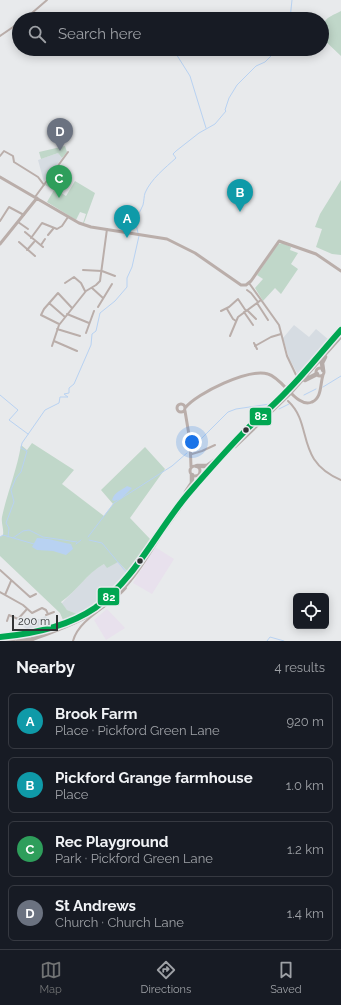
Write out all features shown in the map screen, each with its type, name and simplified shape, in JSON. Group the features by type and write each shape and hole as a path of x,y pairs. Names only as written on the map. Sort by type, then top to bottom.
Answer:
{"highway":[{"path":"197,466 208,466 230,447 293,385 341,330"},
{"path":"323,370 323,361 341,337"},
{"path":"18,641 70,624 115,598 129,582 173,517 214,469 240,440 296,387 341,337"},
{"path":"296,387 309,377 319,375"},
{"path":"173,512 230,447"},
{"path":"95,610 126,580 190,486 192,475"},
{"path":"0,637 34,635"},
{"path":"0,641 34,635"},
{"path":"27,641 34,635"}],"street":[{"path":"33,12 47,0"},
{"path":"0,36 12,28"},
{"path":"0,156 4,152 13,156 14,162 38,177 44,185"},
{"path":"0,244 24,215 68,152"},
{"path":"0,177 68,217 91,227 167,239 206,260 239,284 244,285 249,283 279,241 316,254 341,271"},
{"path":"0,220 9,207 24,215"},
{"path":"48,235 53,229 57,229 62,226 68,217"},
{"path":"40,219 53,229"},
{"path":"18,222 28,229"},
{"path":"31,238 44,222"},
{"path":"52,346 57,329 67,314 85,291 92,288 99,282 102,271 107,229"},
{"path":"25,232 42,246 45,239"},
{"path":"27,250 35,241"},
{"path":"19,242 35,256"},
{"path":"83,270 102,271 114,276"},
{"path":"65,284 74,277 81,283 85,291"},
{"path":"249,283 279,325 287,356 297,377"},
{"path":"98,307 112,284"},
{"path":"92,288 94,292 103,298"},
{"path":"247,290 251,293 268,320"},
{"path":"60,324 47,320 41,314 59,293 72,308"},
{"path":"222,311 227,309 238,299 253,325"},
{"path":"230,336 236,321 260,300"},
{"path":"49,303 65,317"},
{"path":"227,309 236,321"},
{"path":"86,333 94,311"},
{"path":"246,311 256,319"},
{"path":"67,314 89,323"},
{"path":"57,329 80,336"},
{"path":"257,349 255,345 281,334"},
{"path":"54,341 77,351"},
{"path":"192,460 200,470 197,476 192,475 190,471 192,454 184,409 189,403 229,381 253,373 269,374 278,378 304,403 314,402 319,395 320,381 318,369 323,370"},
{"path":"319,375 323,370"},
{"path":"288,401 296,412 308,450 313,459 324,470 341,480"},
{"path":"192,454 215,445"},
{"path":"191,467 197,466"},
{"path":"1,569 11,580 30,596 36,594"},
{"path":"73,641 78,628 112,602 136,576"},
{"path":"5,596 11,580"},
{"path":"0,592 34,612 44,608 47,614 54,612"},
{"path":"7,621 9,614 18,619 27,608"}],"shaded area":[{"path":"58,153 62,158 44,182 38,160"},
{"path":"294,325 309,337 316,329 329,340 298,375 289,358 283,338"},
{"path":"155,547 174,559 152,594 133,583"},
{"path":"118,562 129,573 113,591 93,607 79,615 67,610 61,604 94,570 104,564"},
{"path":"107,609 125,628 106,640 94,620"},
{"path":"46,616 49,625 32,631 21,626"}],"green space":[{"path":"341,11 341,56 329,45 329,17"},
{"path":"65,146 67,152 62,158 58,153 41,159 39,152"},
{"path":"341,180 341,255 332,254 316,247 322,229 315,227 320,214"},
{"path":"75,181 95,193 84,223 86,214 80,212 76,220 47,202 54,190 45,185 46,183 66,196"},
{"path":"283,243 291,247 290,250 298,253 291,264 298,269 281,294 275,288 263,301 255,288 263,279 257,275 278,244"},
{"path":"32,443 74,470 62,484 104,516 113,504 101,490 145,447 165,469 130,518 151,540 129,573 118,562 107,568 104,564 98,568 61,602 67,610 77,614 63,620 60,613 0,556 0,537 3,535 2,517 21,445 27,450"}],"water":[{"path":"127,486 132,488 121,499 114,501 112,500 116,493"},
{"path":"37,538 50,539 71,544 73,549 66,555 53,551 37,550 32,547"}],"waterway":[{"path":"291,12 292,0"},
{"path":"177,56 190,76 206,128"},
{"path":"138,233 136,219 143,205 145,193 151,183 176,158 173,154 176,151 199,133 215,124 226,111 229,98 237,85 256,66 265,62 271,56"},
{"path":"8,537 9,528 6,523 14,502 11,490 16,478 21,472 27,451 21,448 22,443 45,410 59,403 60,397 68,397 64,394 69,393 69,388 74,384 91,345 92,334 96,331 100,313 115,301 127,287 127,278 132,267 139,236"},
{"path":"323,387 341,376"},
{"path":"304,395 316,389"},
{"path":"0,395 18,410 9,420 28,434"},
{"path":"195,445 228,412 236,409 270,404"},
{"path":"279,409 289,404"},
{"path":"88,537 114,503 172,466 187,453"},
{"path":"13,538 23,531 29,530 43,537 77,542"},
{"path":"0,537 3,535 34,544"},
{"path":"76,544 81,540"},
{"path":"89,540 102,543 127,573"},
{"path":"267,641 270,637 284,641"}],"transit line":[{"name":"82","path":"0,637 37,632 61,625 84,615 109,596 134,569 188,494 241,435 308,369 341,330"}],"place":[{"name":"St Andrews","path":"60,151"},
{"name":"Rec Playground","path":"59,198"},
{"name":"Pickford Grange farmhouse","path":"240,212"},
{"name":"Brook Farm","path":"127,238"}]}
